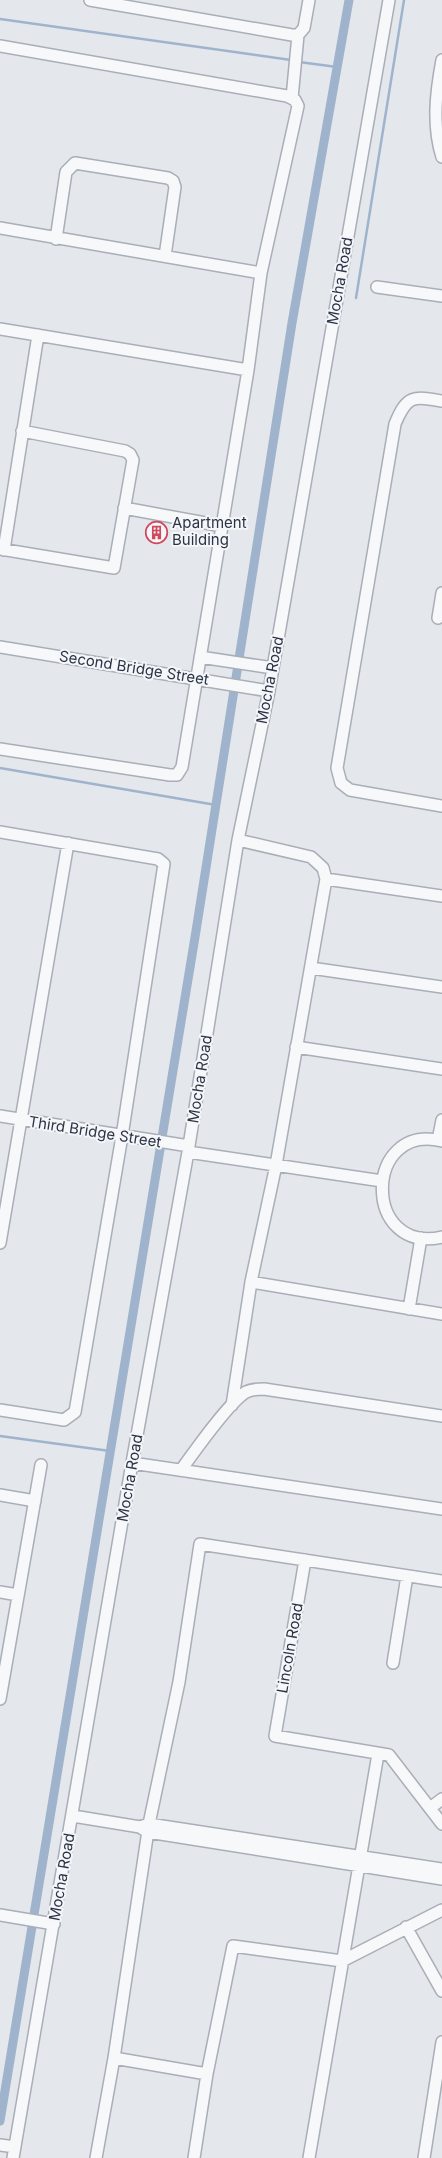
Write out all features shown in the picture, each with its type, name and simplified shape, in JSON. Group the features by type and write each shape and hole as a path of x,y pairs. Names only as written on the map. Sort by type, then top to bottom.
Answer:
{"street":[{"path":"90,0 298,35"},
{"path":"0,748 170,775 177,775 182,767 248,370 262,273 298,106 292,98 294,70 298,35 304,28 309,0"},
{"name":"Mocha Road","path":"14,2153 49,1923 72,1816 132,1464 189,1149 238,840 269,691 389,0"},
{"path":"0,46 292,98"},
{"path":"442,60 435,96 438,145 442,157"},
{"path":"56,239 66,172 75,163 168,178 173,182 176,187 165,256"},
{"path":"0,228 262,273"},
{"path":"377,287 442,296"},
{"path":"0,329 248,370"},
{"path":"22,431 124,451 130,454 132,460 114,568 2,550 38,335"},
{"path":"442,401 418,397 410,399 405,403 395,424 337,768 341,783 350,790 442,806"},
{"path":"124,508 222,526"},
{"path":"438,618 442,593"},
{"name":"Second Bridge Street","path":"0,646 269,691"},
{"path":"200,657 273,668"},
{"path":"0,832 158,859 164,864 122,1136 75,1412 64,1420 0,1410"},
{"path":"232,1405 251,1282 276,1165 326,879 323,868 311,857 238,840"},
{"path":"0,1242 2,1217 22,1120 68,844"},
{"path":"326,879 442,896"},
{"path":"311,968 442,987"},
{"path":"296,1047 442,1069"},
{"name":"Third Bridge Street","path":"0,1116 172,1144 189,1149 276,1165 382,1181"},
{"path":"442,1120 440,1140 423,1140 401,1148 386,1166 382,1181 382,1196 390,1218 401,1228 421,1238 442,1237"},
{"path":"409,1309 421,1238"},
{"path":"251,1282 442,1314"},
{"path":"181,1470 232,1405 244,1393 250,1390 264,1389 442,1416"},
{"path":"132,1464 442,1509"},
{"path":"1,1692 41,1465"},
{"path":"0,1495 35,1501"},
{"path":"96,2158 114,2058 145,1828 178,1682 200,1544 442,1581"},
{"name":"Lincoln Road","path":"305,1560 275,1736 378,1754"},
{"path":"393,1663 407,1576"},
{"path":"0,1592 18,1595"},
{"path":"309,2158 378,1754 389,1755 442,1824"},
{"path":"430,1808 442,1799"},
{"path":"72,1816 359,1861 442,1869"},
{"path":"359,1861 442,1879"},
{"path":"194,2158 207,2074 233,1946 342,1961 442,1910"},
{"path":"0,1915 49,1923"},
{"path":"406,1927 442,1991"},
{"path":"424,2158 442,2042"},
{"path":"114,2058 207,2074"},
{"path":"1,2145 14,2153"}],"waterway":[{"path":"0,2121 196,931 292,323 349,0"},
{"path":"356,298 404,0"},
{"path":"0,19 291,60"},
{"path":"299,62 337,67"},
{"path":"0,768 216,805"},
{"path":"0,1436 110,1451"}],"place":[{"name":"Apartment Building","path":"156,532"}]}
